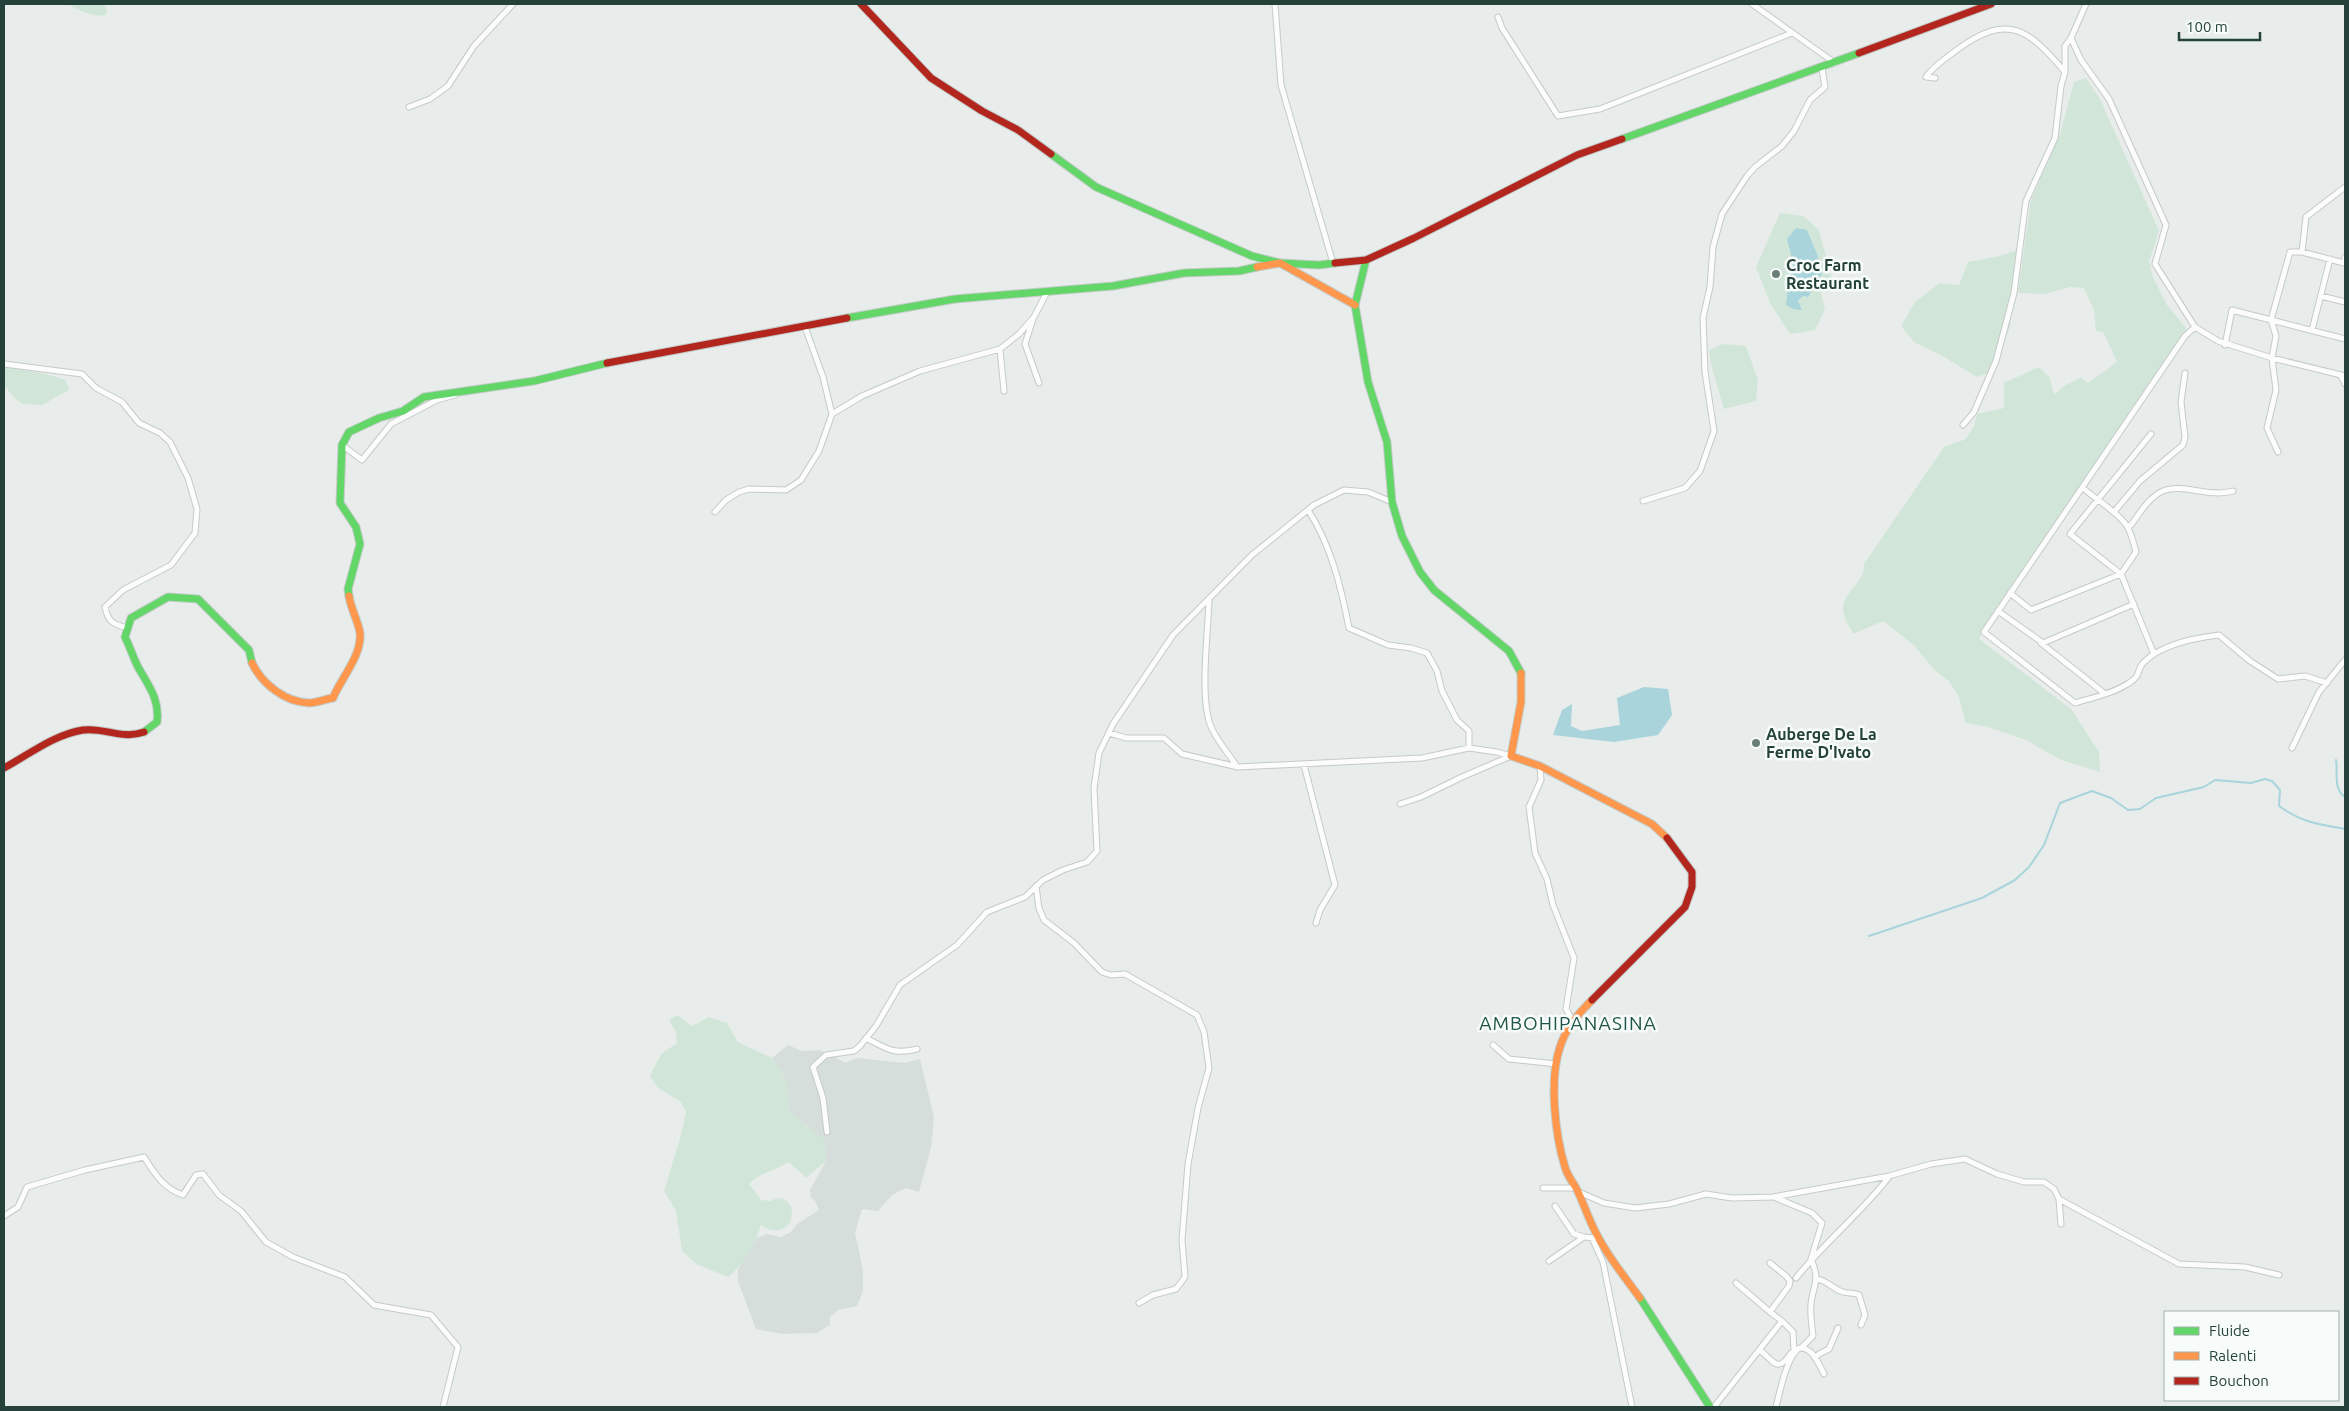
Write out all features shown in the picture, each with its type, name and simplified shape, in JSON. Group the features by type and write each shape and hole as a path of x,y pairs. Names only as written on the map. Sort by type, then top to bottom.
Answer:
{"street":[{"path":"409,107 430,99 448,86 474,46 512,4"},
{"path":"862,4 931,78 982,111 1018,130 1096,187 1216,242 1252,256 1280,263 1355,305"},
{"path":"1275,4 1281,85 1333,263"},
{"path":"1752,4 1792,34 1835,62"},
{"path":"4,768 41,748 51,739 85,730 133,736 147,730 158,722 160,711 153,689 139,668 125,637 131,618 168,597 198,599 249,650 250,661 272,689 295,700 310,703 333,698 340,681 354,662 360,634 351,609 348,589 360,544 356,527 340,503 342,445 350,432 379,418 403,411 424,397 458,394 534,381 631,357 955,299 1113,286 1184,273 1238,271 1280,263 1333,263 1366,260 1414,238 1577,155 1822,68 1991,4"},
{"path":"1963,425 1974,412 1996,361 2014,293 2026,201 2055,138 2061,86 2065,72 2065,46 2071,38 2086,4"},
{"path":"1498,17 1502,28 1558,116 1600,109 1792,34"},
{"path":"1935,78 1928,79 1926,75 1978,36 1992,30 2007,27 2019,31 2044,47 2065,72"},
{"path":"2071,38 2081,60 2109,99 2166,225 2155,264 2195,327 2225,345 2343,376 2345,384"},
{"path":"1643,501 1684,488 1700,472 1714,431 1705,372 1703,318 1710,287 1713,246 1722,214 1751,172 1782,146 1794,131 1810,100 1824,87 1822,68"},
{"path":"2302,252 2306,217 2345,187"},
{"path":"2278,452 2267,428 2276,390 2272,358 2276,336 2271,320 2288,255 2293,250 2344,263 2345,258"},
{"path":"1366,260 1355,305 1368,382 1388,442 1388,471 1392,502 1402,536 1420,572 1434,590 1509,651 1521,672 1522,702 1512,756"},
{"path":"2312,330 2330,260"},
{"path":"1039,383 1025,344 1034,316 1047,292"},
{"path":"2321,296 2345,302"},
{"path":"2225,345 2232,310 2345,339"},
{"path":"832,414 862,396 920,371 1000,349 1019,334 1034,316"},
{"path":"715,512 726,500 739,492 749,489 786,490 801,480 819,451 832,414 823,377 805,327"},
{"path":"2195,327 2186,336 1984,632 2075,703 2128,684 2138,677 2142,664 2154,654 2195,638 2219,635 2250,661 2278,679 2305,676 2327,683"},
{"path":"1000,349 1004,391"},
{"path":"4,364 82,374 96,388 122,402 139,423 160,433 170,442 188,478 197,509 194,533 171,565 123,590 105,607 108,619 112,624 127,628"},
{"path":"2114,512 2140,481 2183,445 2185,437 2181,402 2185,373"},
{"path":"342,445 362,460 391,424 438,400 458,394"},
{"path":"2151,434 2100,496 2098,502 2070,534 2121,574 2154,654"},
{"path":"2010,592 2030,610 2121,574 2136,552 2127,526 2114,512 2098,502 2082,488"},
{"path":"827,1132 823,1098 813,1067 826,1054 854,1051 866,1038 900,985 957,945 987,912 1025,897 1042,880 1087,862 1097,851 1094,788 1099,753 1132,695 1173,635 1252,555 1308,510 1344,490 1368,492 1392,502"},
{"path":"2127,526 2131,525 2151,501 2164,490 2210,494 2232,492"},
{"path":"1308,510 1321,530 1341,591 1349,628 1388,645 1411,648 1427,653 1437,671 1442,691 1457,720 1469,731 1469,748"},
{"path":"1209,600 1206,688 1208,716 1212,727 1238,767"},
{"path":"2040,643 2134,604"},
{"path":"1998,611 2104,693"},
{"path":"2292,748 2319,692 2345,660"},
{"path":"1109,733 1126,738 1164,738 1182,754 1238,767 1422,758 1469,748 1498,752 1540,766 1652,824 1672,843 1692,872 1692,887 1685,907 1573,1021 1564,1034 1556,1064 1556,1119 1564,1170 1575,1190 1603,1262 1632,1407"},
{"path":"1400,804 1421,797 1512,756"},
{"path":"1304,765 1335,885 1320,910 1316,923"},
{"path":"1540,766 1541,780 1528,807 1535,853 1548,879 1553,905 1574,958 1566,1009 1573,1021"},
{"path":"1036,886 1039,908 1044,920 1074,943 1102,972 1111,975 1125,974 1197,1016 1204,1032 1209,1068 1198,1108 1188,1164 1182,1240 1185,1277 1181,1285 1176,1289 1154,1295 1139,1303"},
{"path":"866,1038 891,1052 918,1049"},
{"path":"1493,1045 1509,1059 1556,1064"},
{"path":"4,1216 18,1206 27,1187 85,1170 144,1157 160,1182 171,1191 183,1195 196,1174 203,1174 219,1195 241,1211 266,1242 293,1257 345,1277 374,1305 431,1315 458,1347 443,1407"},
{"path":"1543,1188 1575,1190 1604,1203 1635,1208 1669,1204 1706,1194 1732,1198 1773,1197 1889,1176 1931,1164 1965,1159 1997,1174 2024,1182 2044,1182 2054,1189 2059,1199 2061,1224"},
{"path":"1796,1278 1812,1259 1871,1200 1889,1176"},
{"path":"1760,1350 1776,1364 1784,1364 1791,1353 1802,1347 1813,1336 1811,1304 1817,1272 1812,1259 1822,1223 1812,1213 1773,1197"},
{"path":"2059,1199 2179,1264 2245,1267 2279,1275"},
{"path":"1555,1206 1574,1234 1595,1238 1651,1313 1712,1407 1782,1322"},
{"path":"1549,1261 1584,1237"},
{"path":"1770,1263 1790,1281 1789,1286 1770,1312"},
{"path":"1817,1279 1828,1281 1844,1293 1855,1292 1859,1295 1865,1315 1861,1326"},
{"path":"1736,1283 1793,1332 1794,1352 1786,1371 1776,1407"},
{"path":"1815,1358 1829,1349 1838,1328"},
{"path":"1802,1347 1813,1354 1824,1374"}],"shaded area":[{"path":"788,1045 802,1051 820,1050 846,1063 857,1058 905,1063 920,1059 934,1117 931,1148 919,1192 906,1188 892,1195 878,1211 862,1209 855,1233 863,1270 863,1291 857,1306 838,1310 830,1317 830,1325 817,1333 782,1334 756,1329 738,1281 738,1270 757,1238 766,1234 781,1237 791,1232 797,1224 819,1210 815,1201 811,1198 810,1190 826,1161 809,1127 789,1113 786,1081 772,1058"}],"green space":[{"path":"68,4 104,4 107,10 106,15 86,13"},
{"path":"2086,78 2100,99 2159,231 2149,262 2153,277 2167,305 2186,328 2187,334 2139,402 2130,409 2128,416 1979,639 2071,709 2099,752 2100,772 2061,760 2026,740 1988,727 1966,723 1958,695 1948,680 1934,670 1914,645 1883,621 1853,634 1843,612 1847,597 1862,576 1864,564 1944,447 1966,439 1974,426 1977,414 2004,408 2004,383 2039,367 2050,378 2054,395 2064,386 2081,377 2088,383 2117,362 2103,332 2096,331 2094,310 2084,288 2070,287 2045,294 2018,293 2031,200 2060,134 2074,82"},
{"path":"1780,213 1803,216 1819,230 1832,280 1820,288 1825,309 1815,330 1790,334 1770,303 1756,267","holes":["1787,239 1814,287 1808,297 1803,296 1798,302 1802,309 1793,309 1789,279 1794,267"]},
{"path":"2017,250 2010,327 1993,371 1977,377 1939,354 1914,342 1901,326 1915,302 1940,283 1959,285 1968,262 2000,256"},
{"path":"1723,344 1746,346 1758,380 1756,401 1724,409 1711,365 1709,350"},
{"path":"4,367 57,377 65,380 69,388 42,405 23,404 15,399 4,385"},
{"path":"678,1015 692,1026 709,1017 727,1023 738,1042 772,1058 786,1081 790,1113 825,1140 826,1161 806,1178 789,1162 758,1177 749,1184 761,1200 785,1199 791,1206 791,1220 788,1225 779,1230 767,1229 761,1225 748,1254 728,1277 696,1264 682,1251 676,1211 664,1191 686,1112 680,1101 658,1088 650,1076 661,1054 677,1043 676,1032 669,1020"}],"water":[{"path":"1796,228 1807,230 1817,254 1822,274 1808,297 1803,296 1798,301 1802,310 1793,309 1786,305 1789,279 1794,267 1787,239"},
{"path":"1644,687 1668,689 1672,715 1658,735 1614,742 1553,735 1562,710 1572,704 1571,726 1582,731 1620,725 1617,698"}],"waterway":[{"path":"2336,760 2337,785 2341,794 2345,797"},
{"path":"1869,936 1982,898 2015,880 2029,867 2044,845 2060,803 2092,791 2111,798 2128,810 2140,809 2156,798 2204,787 2215,780 2251,783 2265,779 2272,781 2280,790 2279,806 2288,812 2310,822 2345,829"}],"traffic: fast":[{"path":"1622,139 1859,53"},
{"path":"1051,154 1096,187 1252,256 1280,263 1319,265 1335,263"},
{"path":"1366,260 1355,305 1368,382 1387,442 1392,502 1402,536 1420,572 1434,590 1509,651 1521,673"},
{"path":"847,318 955,299 1113,286 1184,273 1239,271 1257,267"},
{"path":"349,596 348,589 360,544 356,527 340,503 342,445 349,432 379,418 403,411 424,397 534,381 607,363"},
{"path":"144,732 157,722 157,706 125,637 131,618 168,597 198,599 249,650 252,663"},
{"path":"1640,1298 1710,1407"}],"traffic: slow":[{"path":"1257,267 1280,263 1355,305"},
{"path":"252,663 268,685 291,699 309,703 333,698 358,650 360,642 359,628 349,596"},
{"path":"1521,673 1521,702 1511,756 1540,766 1652,824 1667,838"},
{"path":"1592,1000 1569,1027 1560,1047 1554,1091 1558,1139 1566,1171 1577,1190 1594,1229 1610,1256 1640,1298"}],"traffic: jam":[{"path":"861,4 931,78 982,111 1018,130 1051,154"},
{"path":"1859,53 1991,4"},
{"path":"1335,263 1366,260 1414,238 1577,155 1622,139"},
{"path":"607,363 847,318"},
{"path":"4,768 42,746 72,732 98,730 128,735 144,732"},
{"path":"1592,1000 1685,907 1692,887 1692,872 1667,838"}],"place":[{"name":"Croc Farm Restaurant","path":"1776,274"},
{"name":"Auberge De La Ferme D'Ivato","path":"1756,743"}],"district":[{"name":"AMBOHIPANASINA","path":"1568,1023"}]}
